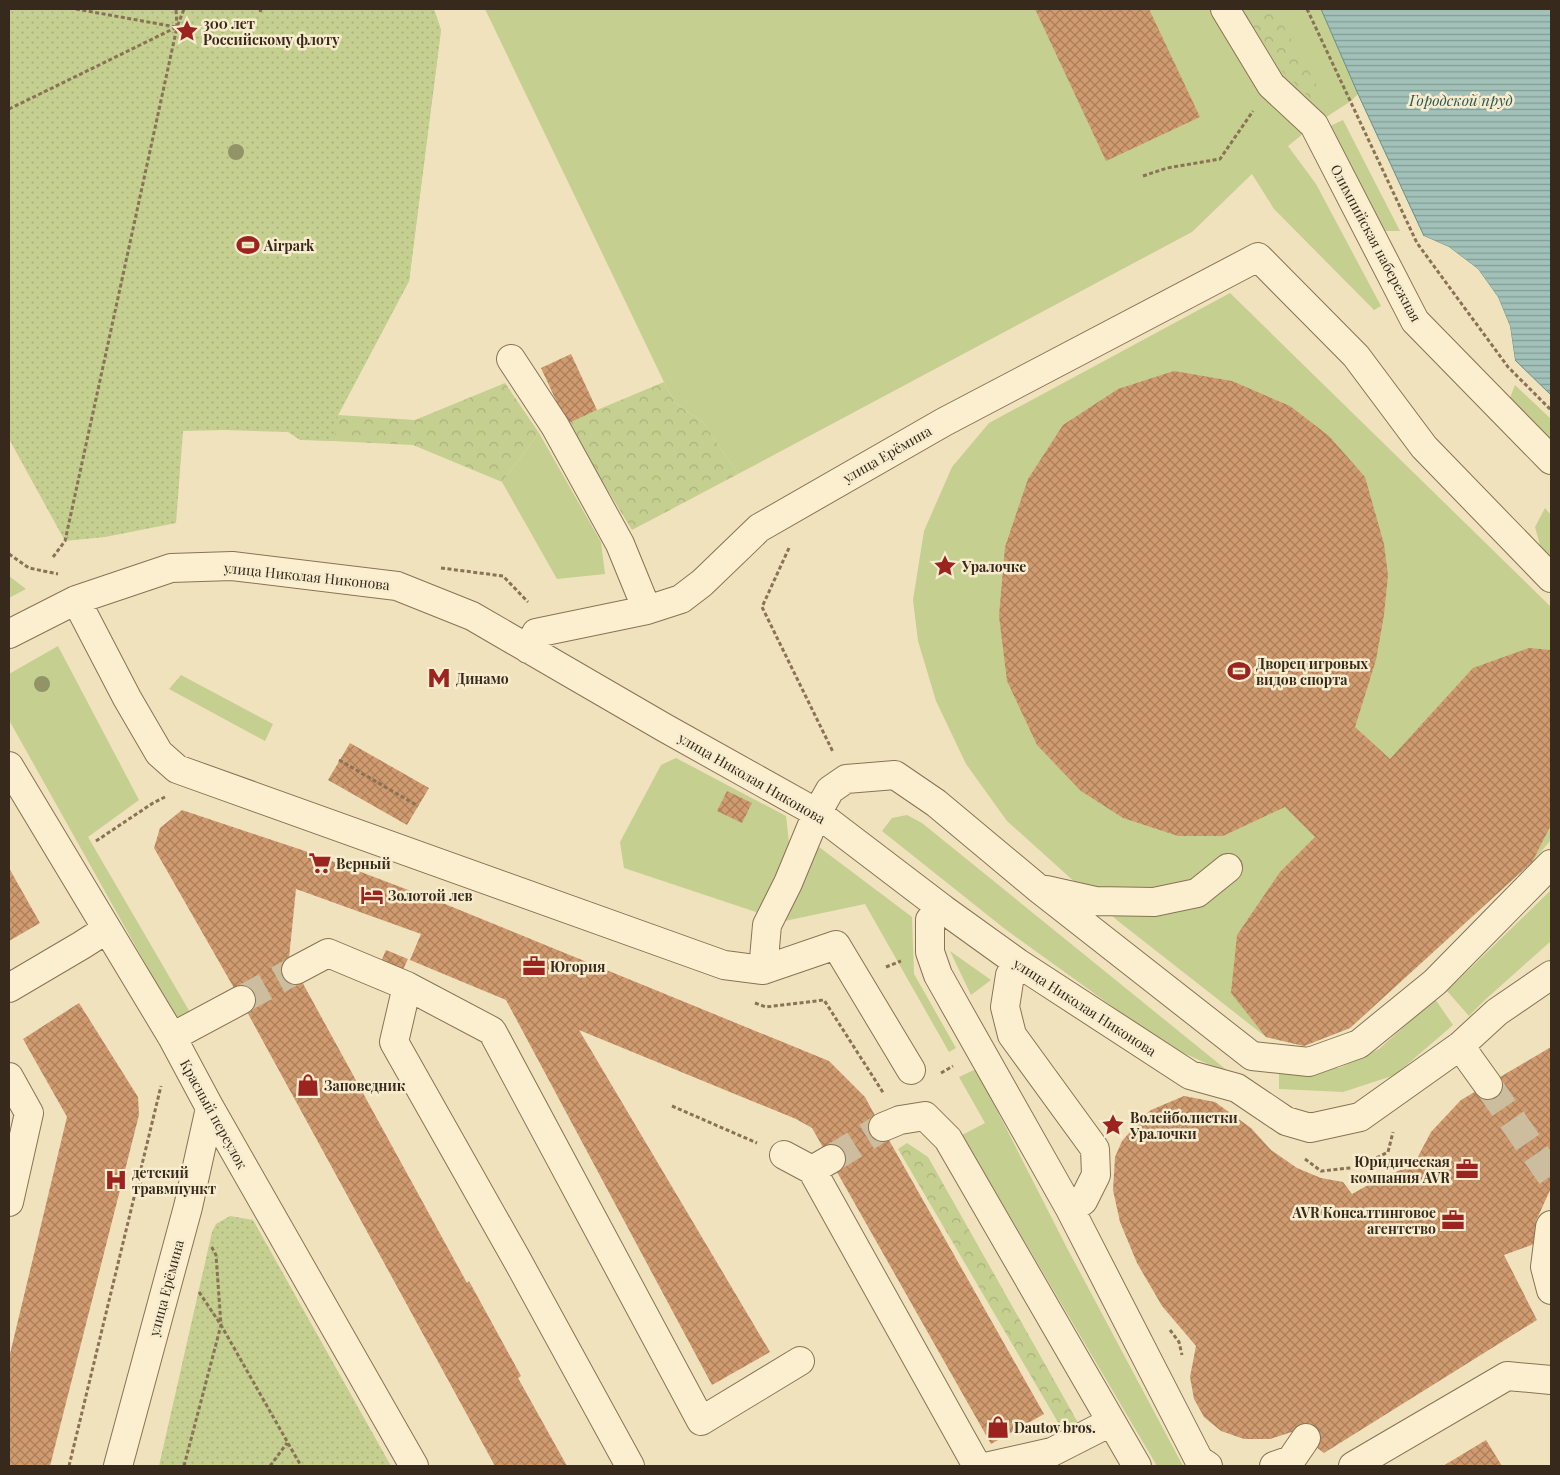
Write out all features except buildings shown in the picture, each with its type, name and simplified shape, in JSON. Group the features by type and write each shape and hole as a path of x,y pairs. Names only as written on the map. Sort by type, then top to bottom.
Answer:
{"street":[{"name":"Олимпийская набережная","path":"1225,9 1271,85 1314,124 1415,321 1551,460"},
{"name":"улица Ерёмина","path":"528,649 536,633 647,610 682,598 702,583 759,528 944,422 1258,258 1356,356 1424,447 1551,578"},
{"path":"511,359 554,426 620,544 647,610"},
{"name":"улица Николая Никонова","path":"9,634 76,600 171,568 232,566 397,586 472,616 817,813 943,909 1018,963 1190,1075 1237,1088 1286,1121 1310,1128 1360,1117 1460,1046 1497,1012 1551,975"},
{"path":"76,600 127,698 159,753 177,769 724,964 763,970 836,945 911,1070"},
{"name":"Красный переулок","path":"9,766 172,1037 210,1108 414,1466"},
{"path":"763,970 767,925 788,883 817,813 830,790 846,779 895,775 936,803 1040,889 1252,1056 1309,1062 1359,1044 1435,982 1551,864"},
{"path":"1040,889 1095,901 1154,902 1196,893 1228,868"},
{"path":"943,909 930,920 930,952 938,975 1070,1209 1199,1460 1208,1466"},
{"path":"9,988 107,928"},
{"path":"296,970 328,953 407,986 492,1031 701,1421 800,1361"},
{"path":"1018,963 1010,975 1005,1007 1012,1035 1095,1149 1096,1176 1083,1201 1070,1209"},
{"path":"407,986 394,1042 516,1258 630,1466"},
{"path":"172,1037 240,1000"},
{"path":"1460,1046 1488,1085"},
{"path":"9,1077 29,1113 9,1202"},
{"name":"улица Ерёмина","path":"118,1466 188,1207 210,1108"},
{"path":"883,1127 900,1120 925,1116 948,1139 1137,1466"},
{"path":"784,1155 821,1165 977,1466"},
{"path":"1551,1224 1545,1267 1551,1290"},
{"path":"1353,1466 1507,1376 1551,1380"},
{"path":"990,1466 1052,1452 1111,1422"},
{"path":"1274,1466 1291,1460 1306,1438"}],"path":[{"path":"76,9 177,27"},
{"path":"176,9 177,27"},
{"path":"53,557 66,541 177,27 184,9"},
{"path":"1307,9 1417,242 1508,367 1551,410"},
{"path":"9,109 177,27"},
{"path":"1143,176 1167,168 1220,158 1271,85"},
{"path":"797,542 789,548 762,607 846,779"},
{"path":"9,554 29,568 63,575"},
{"path":"339,760 418,806"},
{"path":"887,966 902,961"},
{"path":"938,1074 958,1063"},
{"path":"69,1466 162,1081"},
{"path":"672,1106 784,1155"},
{"path":"198,1291 221,1326 301,1466"},
{"path":"184,1466 221,1326"},
{"path":"270,1466 288,1442"}],"green space":[{"path":"9,9 434,9 441,30 409,281 338,415 334,441 300,440 288,432 183,431 176,523 105,537 65,541 9,439"},
{"path":"434,9 441,30 409,281 338,415 415,420 505,383 539,433 502,482 413,445 313,440"},
{"path":"485,9 1321,9 1358,94 1288,146 1316,184 1381,306 1374,310 1274,209 1252,174 1192,232 738,474 703,422 675,403"},
{"path":"1240,9 1274,9 1321,93 1311,99 1267,56"},
{"path":"1343,120 1400,231 1380,231 1330,126"},
{"name":"Дворец игровых видов спорта","path":"1230,293 1551,607 1551,840 1532,862 1350,1028 1304,1046 1266,1037 1118,921 1007,821 966,764 936,701 918,641 913,600 924,531 952,467 989,423"},
{"path":"664,382 675,403 703,422 738,474 632,530 567,424"},
{"path":"1515,385 1551,419 1551,445 1508,403"},
{"path":"539,433 601,542 605,574 557,579 502,482"},
{"path":"1545,508 1551,515 1551,561 1542,552 1535,527"},
{"path":"9,576 26,589 9,598"},
{"path":"58,646 139,800 88,837 191,1014 178,1022 9,720 9,674"},
{"path":"181,675 273,724 265,741 169,689"},
{"path":"676,758 786,816 790,851 759,913 624,868 620,842 661,765"},
{"path":"907,815 922,823 1234,1076 1175,1049 1127,1017 1005,929 882,831 892,818"},
{"path":"819,847 912,917 914,974 956,1048 949,1052 865,904 780,922"},
{"path":"1551,890 1551,941 1469,1016 1447,991"},
{"path":"950,951 991,980 971,995"},
{"path":"1435,999 1453,1025 1395,1075 1343,1092 1279,1089 1279,1065 1339,1068 1379,1049"},
{"path":"976,1069 1067,1248 1183,1466 1157,1466 962,1135 985,1123 959,1077"},
{"path":"907,1143 928,1157 1081,1428 1066,1436 898,1149"},
{"path":"230,1216 253,1220 391,1466 159,1466 212,1232 216,1224"}],"water":[{"name":"Городской пруд","path":"1321,9 1551,9 1551,395 1515,360 1510,326 1498,297 1478,269 1449,247 1424,236"}],"pier":[{"path":"1424,236 1449,247 1478,269 1498,297 1510,326 1515,360 1513,362 1508,327 1496,298 1476,271 1448,249 1423,238"}],"tunnel":[{"path":"241,1000 296,970"},
{"path":"1488,1085 1551,1176"},
{"path":"831,1159 883,1127"}],"place":[{"name":"300 лет Российскому флоту","path":"187,31"},
{"name":"Airpark","path":"248,245"},
{"name":"Уралочке","path":"945,566"},
{"name":"Дворец игровых видов спорта","path":"1239,671"},
{"name":"Динамо","path":"439,678"},
{"name":"Верный","path":"320,863"},
{"name":"Золотой лев","path":"372,895"},
{"name":"Югория","path":"534,966"},
{"name":"Заповедник","path":"308,1085"},
{"name":"Волейболистки Уралочки","path":"1113,1125"},
{"name":"Юридическая компания AVR","path":"1467,1169"},
{"name":"детский травмпункт","path":"116,1180"},
{"name":"AVR Консалтинговое агентство","path":"1453,1220"},
{"name":"Dautov bros.","path":"998,1427"}]}
